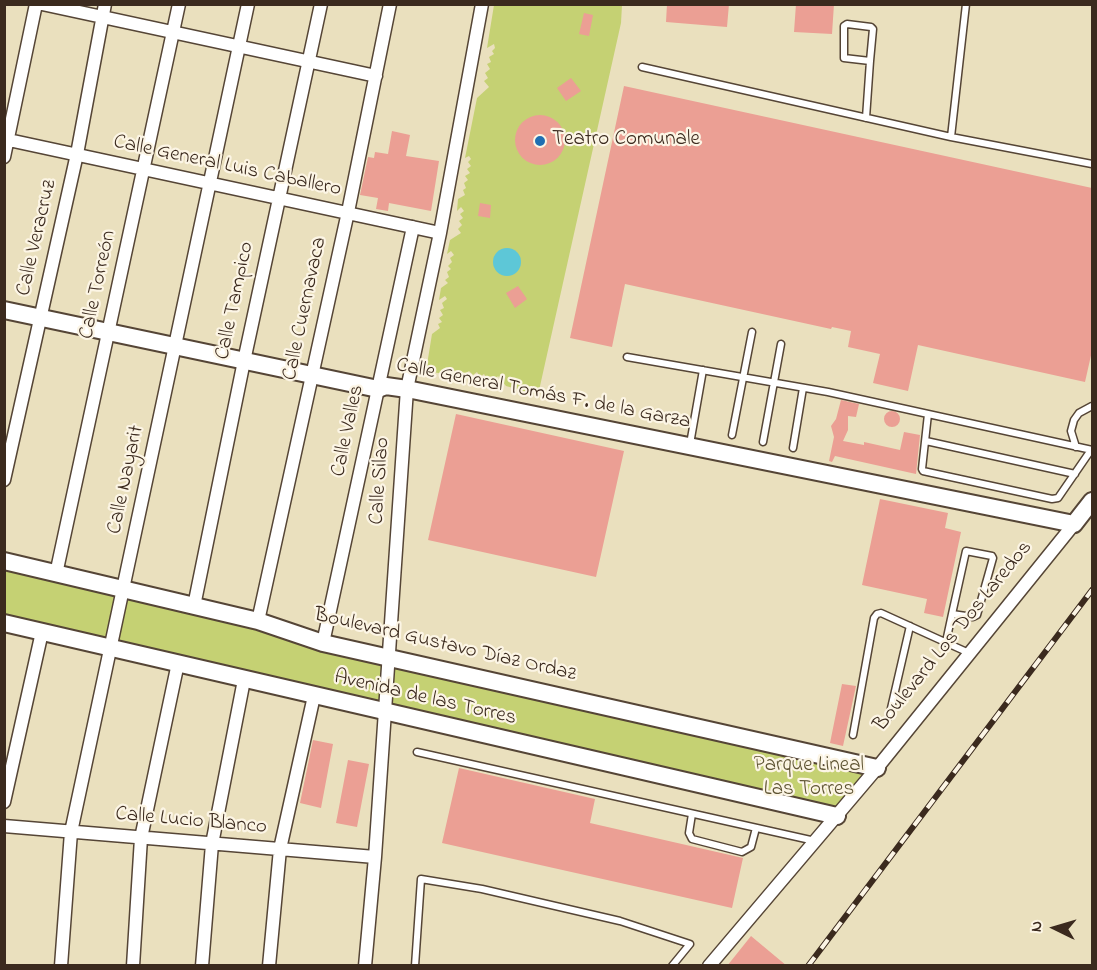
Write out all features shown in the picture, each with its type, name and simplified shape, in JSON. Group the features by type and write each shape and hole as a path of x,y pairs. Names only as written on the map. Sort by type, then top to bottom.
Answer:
{"street":[{"path":"4,157 36,4"},
{"path":"42,4 376,76"},
{"name":"Calle Veracruz","path":"4,480 77,154 105,4"},
{"name":"Calle Torreón","path":"56,573 179,4"},
{"name":"Calle Nayarit","path":"61,966 71,832 248,4"},
{"name":"Calle Tampico","path":"194,606 278,197 321,4"},
{"name":"Calle Cuernavaca","path":"258,621 348,212 390,4"},
{"name":"Calle Silao","path":"365,966 375,857 407,389 440,233 482,4"},
{"name":"Calle General Luis Caballero","path":"6,140 440,233"},
{"name":"Calle Valles","path":"323,643 413,227"},
{"name":"Calle General Tomás F. de la Garza","path":"4,310 378,389 387,386 407,389 1074,524"},
{"name":"Boulevard Los Dos Laredos","path":"709,966 877,768 1092,501"},
{"name":"Boulevard Gustavo Díaz Ordaz","path":"4,561 258,621 323,643 877,768"},
{"name":"Avenida de las Torres","path":"4,623 837,816"},
{"path":"4,802 42,632"},
{"path":"133,966 141,838 178,663"},
{"path":"202,966 212,844 244,680"},
{"path":"269,966 280,849 314,696"},
{"name":"Calle Lucio Blanco","path":"4,826 375,857"}],"lane":[{"path":"951,137 966,4"},
{"path":"866,118 873,29 847,24 844,26 844,58 870,61"},
{"path":"642,67 951,137 1092,164"},
{"path":"732,435 753,332"},
{"path":"763,441 781,344"},
{"path":"627,357 803,388 928,414 1092,450 1058,498 1052,499 923,471 928,414"},
{"path":"690,445 703,370"},
{"path":"793,448 803,388"},
{"path":"1076,447 1071,431 1074,420 1079,413 1092,406"},
{"path":"926,441 1075,474"},
{"path":"946,642 952,614 966,552 992,556 977,615 973,617 952,614"},
{"path":"853,735 874,618 877,614 881,613 970,653"},
{"path":"889,717 910,626"},
{"path":"417,752 815,841"},
{"path":"692,814 689,833 692,839 742,852 751,847 756,828"},
{"path":"415,966 421,879 482,889 620,921 690,944 672,966"}],"green space":[{"path":"494,5 622,5 621,23 538,395 506,386 498,376 494,380 490,376 487,379 484,374 480,377 477,372 473,375 469,371 465,374 469,378 426,371 432,334 440,328 438,324 442,322 439,318 443,315 440,310 444,308 442,303 447,299 445,296 439,300 441,288 448,283 445,280 449,277 447,272 451,269 448,266 452,262 450,258 454,255 451,251 447,254 450,240 461,233 458,229 462,225 459,221 463,218 460,214 464,211 461,207 457,211 458,199 465,195 464,183 468,180 465,176 470,173 467,169 471,166 468,162 471,159 469,156 465,158 477,98 489,87 484,81 488,78 485,73 490,69 487,64 491,62 489,57 494,54 492,51 495,48 494,44 487,48"},
{"name":"Parque Lineal Las Torres","path":"5,570 870,767 835,812 5,616"}],"water":[{"path":"507,248 517,252 521,262 517,272 507,276 497,272 493,262 497,252"}],"building":[{"path":"667,4 729,4 727,27 666,22"},
{"path":"796,4 834,4 832,34 794,32"},
{"path":"584,13 593,15 589,36 579,34"},
{"path":"571,78 581,91 566,101 557,88"},
{"path":"624,86 1092,188 1092,351 1085,382 918,345 908,391 873,383 880,354 848,347 851,331 832,327 831,329 625,284 612,347 570,338"},
{"name":"Teatro Comunale","path":"545,115 558,122 564,130 564,150 558,158 550,164 535,165 522,158 516,150 515,135 522,122 530,116"},
{"path":"392,131 410,135 406,156 439,161 431,211 389,203 388,211 376,209 378,198 360,195 368,157 374,158 375,152 388,154"},
{"path":"480,203 491,205 490,218 478,216"},
{"path":"518,286 527,299 515,308 506,293"},
{"path":"841,400 859,404 856,417 848,416 848,430 843,441 864,445 864,442 900,450 904,432 920,435 916,474 835,456 832,462 829,461 834,437 831,426 836,419"},
{"path":"889,411 895,411 900,419 898,425 889,427 884,422 884,416"},
{"path":"456,414 624,451 596,577 428,540"},
{"path":"880,499 948,513 945,528 961,532 943,617 924,613 927,599 862,585"},
{"path":"842,684 856,686 843,746 830,743"},
{"path":"313,740 333,744 321,808 300,803"},
{"path":"348,760 369,764 357,827 336,823"},
{"path":"459,768 595,799 590,823 743,858 732,908 442,843"},
{"path":"751,936 787,966 727,966"}],"railway":[{"path":"808,966 1092,590"}],"place":[{"name":"Teatro Comunale","path":"540,141"}]}
